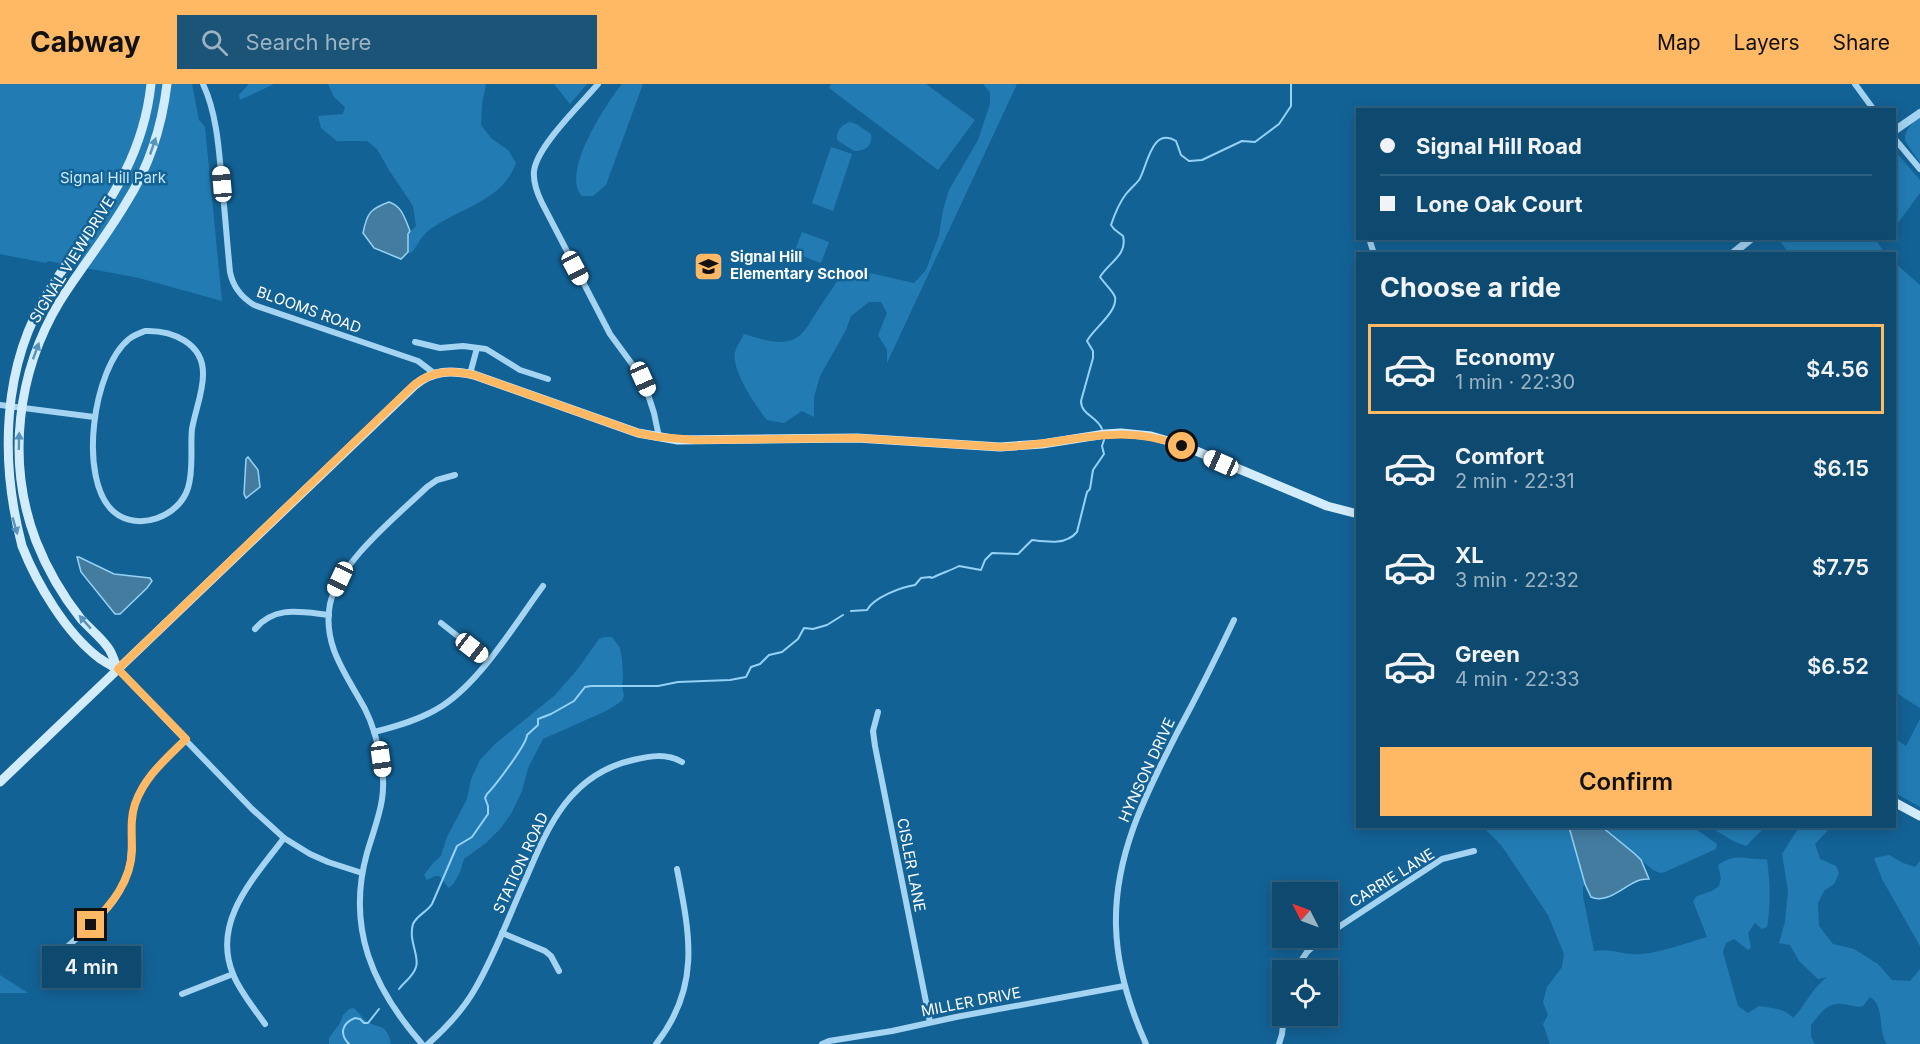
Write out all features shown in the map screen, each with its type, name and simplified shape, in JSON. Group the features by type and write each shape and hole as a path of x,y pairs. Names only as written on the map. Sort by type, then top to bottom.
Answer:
{"main road":[{"name":"SIGNAL VIEW DRIVE","path":"118,669 99,657 68,626 48,597 24,551 10,508 6,484 3,405 16,360 36,313 49,290 110,201 129,166 145,118 151,84"},
{"name":"SIGNAL VIEW DRIVE","path":"118,669 108,648 80,618 55,582 36,539 20,474 21,408 33,357 49,322 127,203 138,182 161,120 166,84"},
{"path":"0,783 414,385 424,378 445,371 470,374 638,433 659,437 695,440 857,438 1000,447 1042,444 1105,434 1136,434 1167,440 1318,503 1356,514"},
{"path":"1896,803 1920,816"}],"street":[{"name":"BLOOMS ROAD","path":"202,84 214,115 230,272 240,294 254,305 418,361 435,374"},
{"path":"598,84 541,152 534,171 535,181 542,203 610,334 643,379 659,437"},
{"path":"1855,84 1873,108"},
{"path":"1896,130 1920,113"},
{"path":"1896,140 1920,170"},
{"path":"1734,252 1750,240"},
{"path":"145,331 165,332 183,339 194,349 200,359 204,376 194,415 190,480 184,498 170,510 142,522 123,518 109,507 99,492 96,482 94,417 110,364 130,338 145,331"},
{"path":"415,342 440,348 464,346 491,351 520,370 548,379"},
{"path":"470,374 477,348"},
{"path":"3,405 94,417"},
{"path":"422,1044 384,991 365,949 359,916 362,873 378,822 384,786 381,759 374,732 365,710 335,655 329,635 329,615 333,593 357,555 426,487 437,480 455,475"},
{"path":"374,732 414,720 443,705 468,684 543,586"},
{"path":"255,629 265,618 280,613 329,615"},
{"name":"HYNSON DRIVE","path":"1146,1044 1124,986 1120,964 1116,924 1119,883 1125,849 1149,789 1234,620"},
{"path":"441,623 488,660"},
{"path":"118,669 252,809 284,838 310,854 362,873"},
{"name":"CISLER LANE","path":"878,712 873,731 875,746 930,1022"},
{"path":"65,949 100,915 120,891 130,867 132,815 138,796 153,772 186,739"},
{"name":"STATION ROAD","path":"428,1044 467,1002 483,974 545,834 558,812 576,790 600,773 629,761 665,756 682,762"},
{"path":"266,1024 233,974 227,948 227,934 240,898 284,838"},
{"name":"CARRIE LANE","path":"1338,927 1442,859 1474,851"},
{"path":"656,1044 675,1013 685,987 688,969 690,951 688,923 677,869"},
{"path":"502,933 545,951 551,956 559,970"},
{"path":"1302,960 1311,948"},
{"path":"182,994 233,974"},
{"name":"MILLER DRIVE","path":"822,1044 1124,986"},
{"path":"1279,1044 1283,1026"}],"green space":[{"name":"Signal Hill Park","path":"0,84 192,84 199,120 205,127 222,301 139,278 0,254"},
{"path":"249,84 274,84 240,100 239,95"},
{"path":"328,84 486,84 481,125 491,138 508,150 516,163 510,176 491,195 432,228 422,237 411,253 408,252 408,234 416,226 413,206 377,149 367,141 337,141 321,128 318,116 343,114 345,107 334,97"},
{"path":"554,84 587,84 570,104"},
{"path":"622,84 643,84 606,185 593,196 582,196 577,185 581,156 597,122"},
{"path":"831,84 926,84 975,120 938,170 829,88"},
{"path":"983,84 1017,84 887,363 887,350 878,335 887,313 881,302 869,302 851,316 846,330 820,376 814,397 814,417 802,411 784,423 767,420 745,388 737,368 735,352 744,334 779,342 790,341 798,337 839,279 852,269 914,283 926,270 939,235 949,190 978,140 990,104 990,92"},
{"path":"1920,117 1920,163 1905,141 1905,137 1911,124"},
{"path":"850,122 871,134 871,142 865,149 854,151 837,140 840,128"},
{"path":"831,147 852,154 833,211 812,203"},
{"path":"1896,152 1920,180 1920,193 1896,226"},
{"path":"802,232 829,242 821,263 794,253"},
{"path":"1779,240 1881,240 1877,242 1884,252 1788,252"},
{"path":"1896,264 1920,285 1920,708 1896,693"},
{"path":"612,637 620,648 624,696 622,701 606,711 543,739 528,768 522,791 501,828 486,843 464,859 460,872 449,888 439,876 427,880 424,875 441,856 447,837 467,799 471,779 480,760 495,744 555,695 577,670 599,639"},
{"path":"1920,719 1920,807 1896,794 1896,739 1906,746"},
{"path":"1484,828 1569,828 1585,884 1583,896 1594,951 1607,950 1630,954 1650,953 1707,937 1693,901 1697,896 1719,886 1721,878 1718,865 1737,857 1767,859 1770,893 1767,927 1762,929 1755,923 1748,933 1751,947 1748,950 1734,939 1726,943 1723,952 1738,1006 1748,1013 1759,1006 1777,1009 1793,1018 1827,977 1818,979 1799,961 1790,945 1779,943 1785,922 1788,891 1782,854 1798,828 1830,828 1815,844 1820,859 1836,866 1839,873 1834,884 1824,891 1818,903 1819,926 1833,944 1854,949 1878,964 1892,980 1910,981 1920,969 1920,1044 1887,1044 1882,1033 1878,1007 1870,997 1863,1006 1837,1004 1824,1010 1811,1025 1811,1037 1815,1044 1550,1044 1543,1024 1548,1015 1543,1002 1547,987 1562,967 1564,954 1548,915 1501,845"},
{"path":"1603,828 1694,828 1717,844 1716,849 1665,872 1660,873 1653,870"},
{"path":"1712,828 1764,828 1746,846"},
{"path":"1889,855 1915,867 1920,861 1920,946 1882,879 1874,858"},
{"path":"0,975 28,993 0,993"},
{"path":"354,1008 369,1023 384,1029 391,1044 329,1044 329,1038 343,1015 349,1009"}],"shaded area":[{"path":"389,202 400,210 410,231 408,252 401,259 374,248 363,233 370,213"},
{"path":"248,457 258,470 260,487 246,498 244,494"},
{"path":"77,557 114,574 150,578 152,581 120,614 115,614 81,572"},
{"path":"1569,828 1603,828 1641,860 1649,879 1642,879 1608,897 1597,899 1591,897 1585,884"}],"waterway":[{"path":"1102,429 1097,421 1086,413 1081,401 1093,358 1093,351 1087,341 1113,309 1115,303 1114,295 1100,277 1123,248 1123,236 1111,225 1119,205 1139,180 1151,150 1161,139 1168,138 1176,141 1181,155 1189,161 1202,160 1242,141 1255,142 1279,124 1291,106 1291,84"},
{"path":"851,611 867,610 889,593 915,585 921,578 932,578 959,566 981,570 985,560 992,553 1018,554 1032,540 1056,542 1073,536 1077,532 1087,492 1090,489 1093,470 1104,454 1102,446 1104,440"},
{"path":"399,989 411,976 417,963 412,936 413,924 432,904 457,846 472,837 488,814 485,798 487,794 516,756 527,735 538,725 538,719 574,701 585,687 658,686 678,682 730,680 746,677 751,667 760,664 769,655 782,652 798,639 804,628 813,629 827,625 843,615"},
{"path":"349,1044 343,1033 347,1023 355,1018 368,1023 379,1009"}],"place":[{"name":"Signal Hill Elementary School","path":"709,266"}],"route":[{"path":"91,925 115,899 127,877 132,854 132,815 144,783 186,739 118,669 414,385 424,378 445,371 474,375 638,433 678,440 820,437 1021,447 1122,433 1151,436 1182,446"}]}
